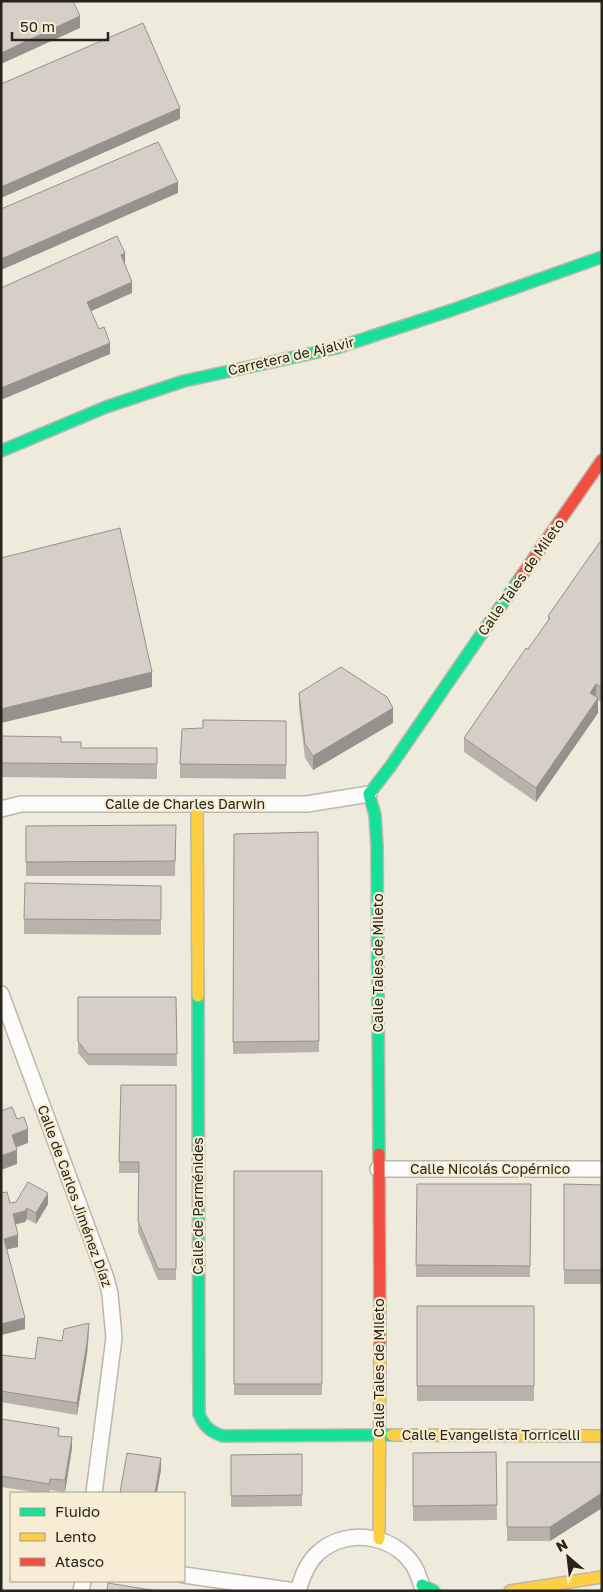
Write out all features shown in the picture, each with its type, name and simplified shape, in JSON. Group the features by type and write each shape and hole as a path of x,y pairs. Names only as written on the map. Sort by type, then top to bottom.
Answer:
{"main road":[{"name":"Carretera de Ajalvir","path":"582,263 602,248"},
{"name":"Carretera de Ajalvir","path":"1,452 106,407 184,381 336,348 452,310 602,257"},
{"name":"Calle Tales de Mileto","path":"379,1539 377,846 375,815 369,794 390,767 602,460"},
{"name":"Calle de Parménides","path":"197,804 199,1414 203,1425 211,1433 223,1436 380,1435"},
{"name":"Calle Evangelista Torricelli","path":"380,1435 602,1436"},
{"path":"510,1591 602,1577"}],"street":[{"name":"Calle de Charles Darwin","path":"1,809 21,804 307,804 369,794"},
{"name":"Calle de Carlos Jiménez Díaz","path":"1,994 106,1278 110,1294 114,1338 94,1492"},
{"name":"Calle Nicolás Copérnico","path":"378,1169 602,1169"},
{"path":"185,1575 296,1591 304,1571 318,1553 336,1542 357,1537 379,1539 398,1549 414,1565 426,1589"}],"building":[{"path":"1,1 73,1 80,16 1,53"},
{"path":"143,23 180,108 1,187 1,84"},
{"path":"158,142 178,182 1,259 1,209"},
{"path":"117,236 125,253 121,255 132,282 87,302 99,329 104,327 110,343 1,388 1,288"},
{"path":"120,528 152,672 1,709 1,558"},
{"path":"602,539 602,688 596,684 590,693 598,698 536,788 464,738 526,648 528,649 550,618 548,616"},
{"path":"341,667 387,697 393,708 313,756 305,744 299,693"},
{"path":"203,720 286,721 286,765 180,764 182,729 203,728"},
{"path":"1,736 61,737 61,742 81,742 81,748 157,748 157,764 3,763 1,762"},
{"path":"176,825 175,861 26,862 26,826"},
{"path":"318,832 319,1041 233,1042 234,834"},
{"path":"25,883 161,886 161,920 24,919"},
{"path":"78,997 176,997 177,1054 88,1054 78,1041"},
{"path":"121,1085 176,1085 176,1269 158,1269 138,1221 139,1162 119,1162"},
{"path":"12,1107 17,1119 24,1117 28,1129 12,1135 17,1150 1,1156 1,1111"},
{"path":"234,1171 322,1171 322,1384 234,1384"},
{"path":"28,1182 48,1193 36,1213 27,1208 25,1211 13,1214 18,1235 4,1239 25,1318 1,1324 1,1193 7,1192 10,1203 16,1202"},
{"path":"417,1184 531,1184 530,1266 416,1265"},
{"path":"564,1184 602,1185 602,1270 564,1270"},
{"path":"417,1306 534,1306 534,1386 417,1386"},
{"path":"89,1323 77,1403 1,1391 1,1355 35,1359 38,1337 62,1341 64,1329"},
{"path":"1,1419 59,1428 58,1436 72,1437 65,1480 50,1479 49,1484 1,1476"},
{"path":"496,1452 497,1505 413,1506 413,1453"},
{"path":"127,1453 161,1458 155,1492 120,1492"},
{"path":"302,1454 302,1495 231,1496 231,1455"},
{"path":"507,1462 602,1462 602,1493 550,1527 507,1527"},
{"path":"108,1583 157,1591 107,1591"}],"traffic: fast":[{"path":"1,451 106,407 184,381 336,348 452,310 602,257"},
{"path":"379,1154 377,846 375,815 369,794 390,767 520,578"},
{"path":"198,996 199,1414 208,1428 214,1433 223,1436 392,1435"},
{"path":"422,1585 434,1591"}],"traffic: slow":[{"path":"197,805 198,996"},
{"path":"379,1539 380,1347"},
{"path":"392,1435 602,1436"},
{"path":"510,1591 602,1577"}],"traffic: jam":[{"path":"520,578 602,460"},
{"path":"379,1154 380,1347"}]}
